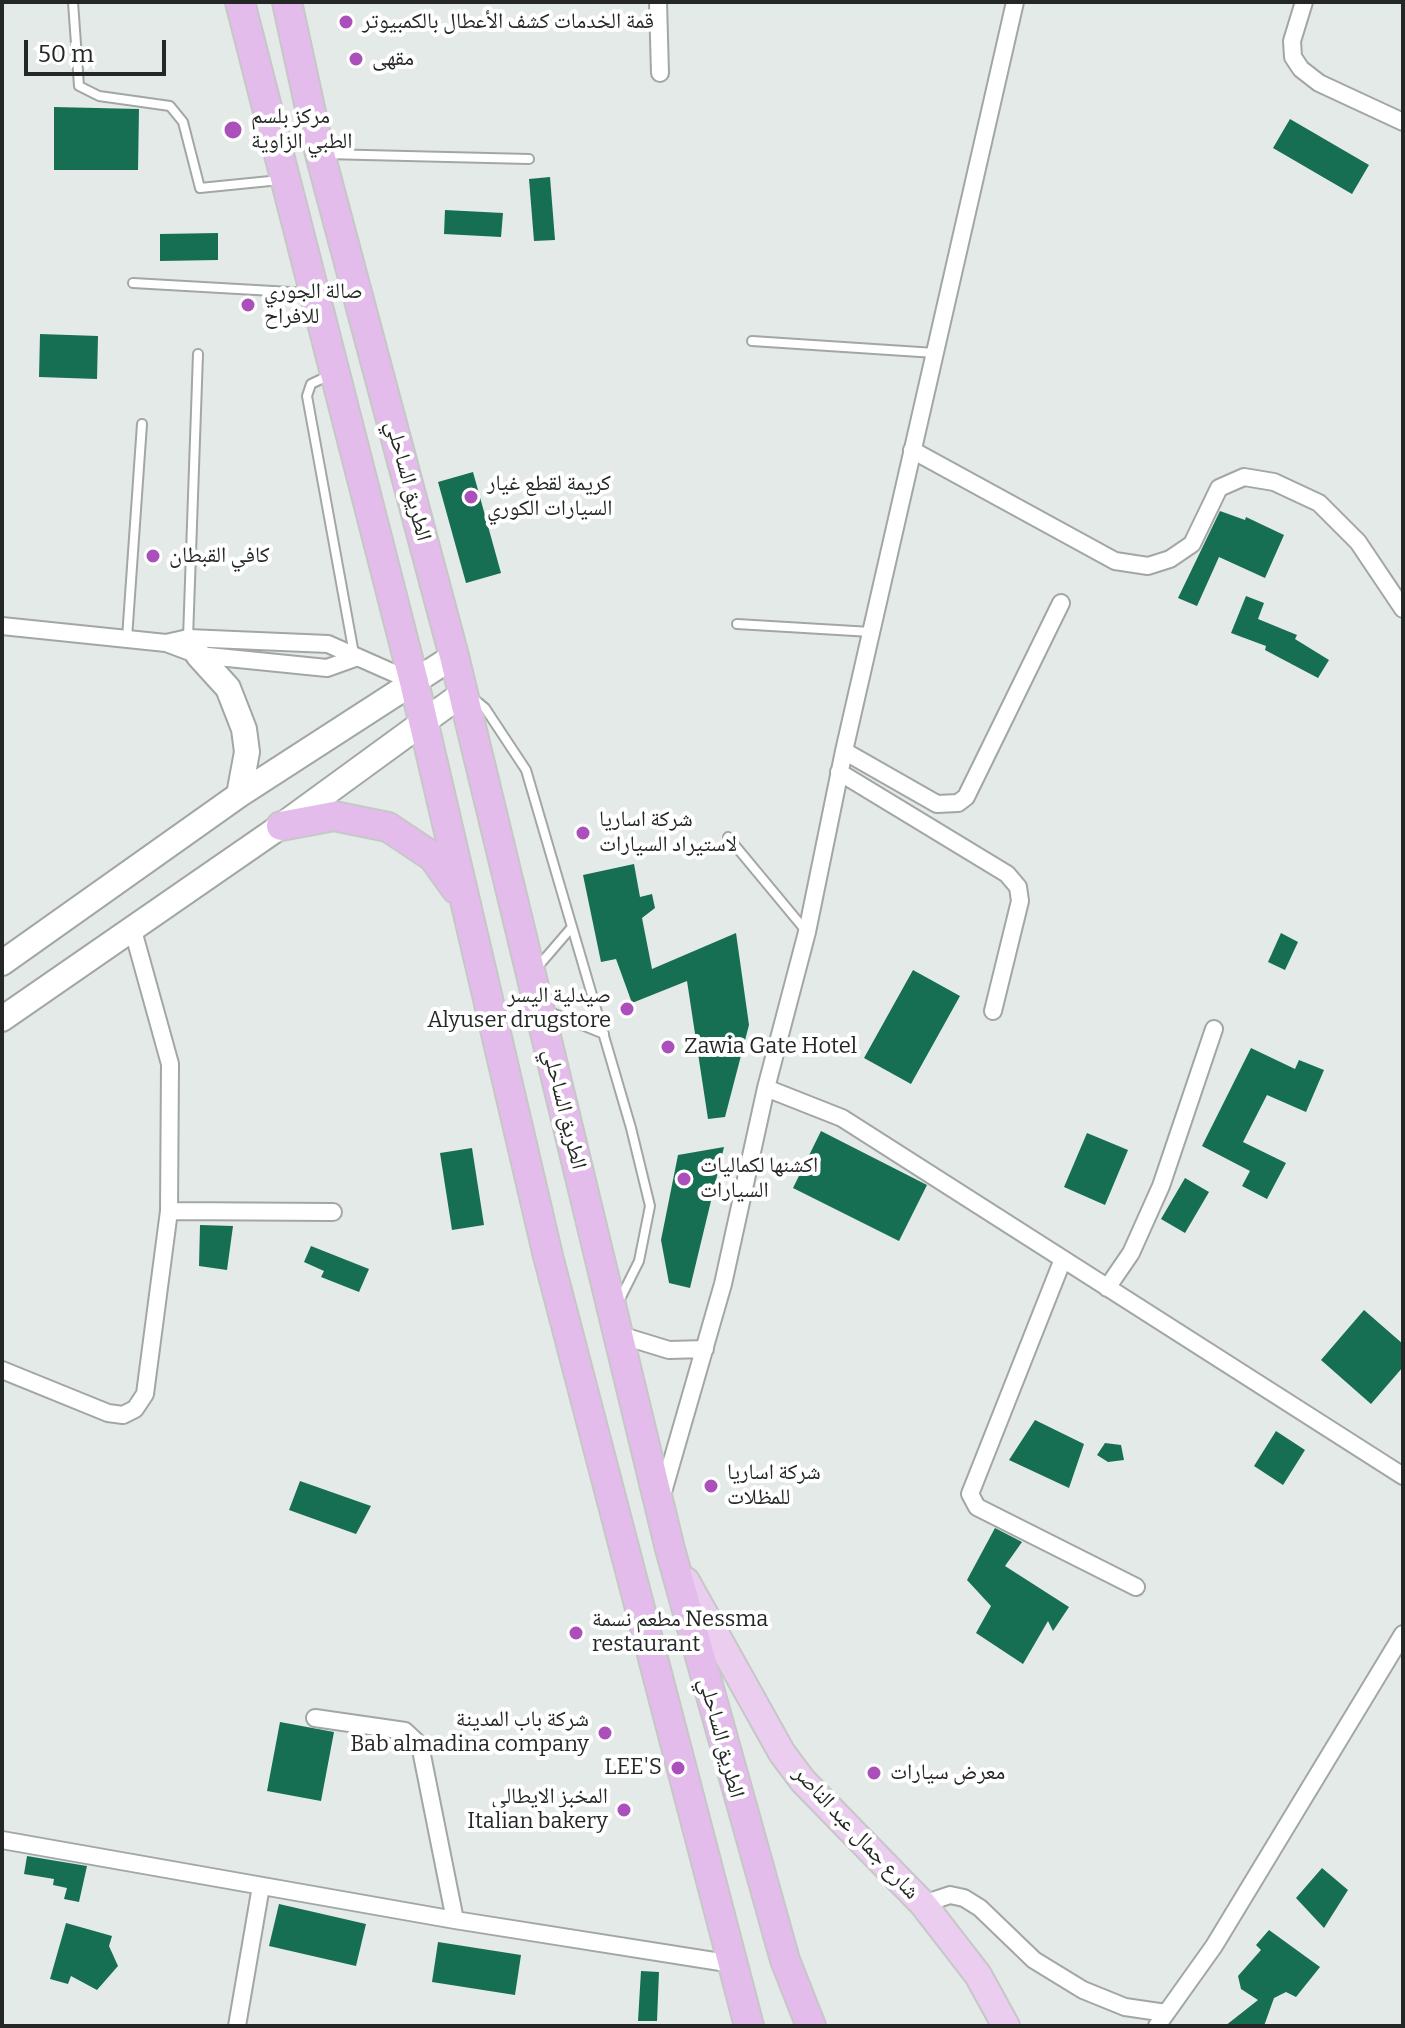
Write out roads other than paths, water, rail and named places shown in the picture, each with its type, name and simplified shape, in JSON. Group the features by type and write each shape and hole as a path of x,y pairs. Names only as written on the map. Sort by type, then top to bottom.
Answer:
{"highway":[{"name":"الطريق الساحلي","path":"240,2 414,682 464,902 627,1571 749,2026"},
{"name":"الطريق الساحلي","path":"287,2 320,154 454,656 530,977 661,1501 670,1549 785,1960 811,2026"},
{"path":"281,826 334,816 388,827 433,857 464,902"}],"main road":[{"path":"193,646 228,688 244,729 247,752 239,795"},
{"path":"2,963 239,795 454,656"},
{"path":"2,1019 281,826 462,694"},
{"name":"شارع جمال عبد الناصر","path":"670,1549 782,1753 803,1781 923,1904 978,1975 1006,2026"}],"street":[{"path":"658,2 660,73"},
{"path":"661,1501 723,1284 766,1088 807,932 839,772 1015,2"},
{"path":"1304,2 1292,41 1293,57 1301,69 1319,83 1403,122"},
{"path":"912,450 1115,561 1148,566 1170,559 1192,544 1219,488 1244,477 1274,482 1319,503 1358,542 1403,609"},
{"path":"844,751 937,804 958,803 966,797 1061,603"},
{"path":"2,626 193,646 327,668 355,658"},
{"path":"193,646 328,644 355,658 377,663 414,682"},
{"path":"839,772 1007,874 1018,887 1020,901 993,1011"},
{"path":"2,1370 108,1413 123,1415 135,1409 145,1394 169,1211 170,1064 132,927"},
{"path":"1107,1288 1131,1253 1161,1186 1214,1029"},
{"path":"766,1088 842,1118 1403,1476"},
{"path":"169,1211 333,1212"},
{"path":"1063,1259 970,1494 977,1507 1136,1587"},
{"path":"617,1322 669,1350 705,1349"},
{"path":"923,1904 950,1895 964,1898 980,1908 1034,1960 1083,1990 1161,2020 1214,1946 1403,1634"},
{"path":"315,1718 405,1731 420,1745 455,1920"},
{"path":"2,1840 455,1920 733,1964"},
{"path":"237,2026 261,1886"}],"lane":[{"path":"73,2 79,86 99,96 170,106 183,122 200,188 285,180"},
{"path":"320,154 529,159"},
{"path":"133,283 314,293"},
{"path":"752,341 935,353"},
{"path":"193,646 198,354"},
{"path":"336,372 311,384 307,396 355,658"},
{"path":"127,639 142,424"},
{"path":"737,624 871,632"},
{"path":"462,694 485,708 526,770 604,1034 650,1206 639,1261 617,1322"},
{"path":"728,837 807,932"},
{"path":"530,977 572,927"},
{"path":"539,1008 604,1034"}],"place":[{"name":"قمة الخدمات كشف الأعطال بالكمبيوتر","path":"346,22"},
{"name":"مقهى","path":"356,59"},
{"name":"مركز بلسم الطبي الزاوية","path":"233,130"},
{"name":"صالة الجوري للافراح","path":"248,305"},
{"name":"كريمة لقطع غيار السيارات الكوري","path":"471,497"},
{"name":"كافي القبطان","path":"153,556"},
{"name":"شركة اساريا لاستيراد السيارات","path":"583,833"},
{"name":"صيدلية اليسر Alyuser drugstore","path":"627,1009"},
{"name":"Zawia Gate Hotel","path":"668,1047"},
{"name":"اكشنها لكماليات السيارات","path":"684,1179"},
{"name":"شركة اساريا للمظلات","path":"711,1486"},
{"name":"مطعم نسمة Nessma restaurant","path":"576,1633"},
{"name":"شركة باب المدينة Bab almadina company","path":"605,1733"},
{"name":"LEE'S","path":"678,1768"},
{"name":"معرض سيارات","path":"874,1773"},
{"name":"المخبز الايطالي Italian bakery","path":"624,1810"}]}
